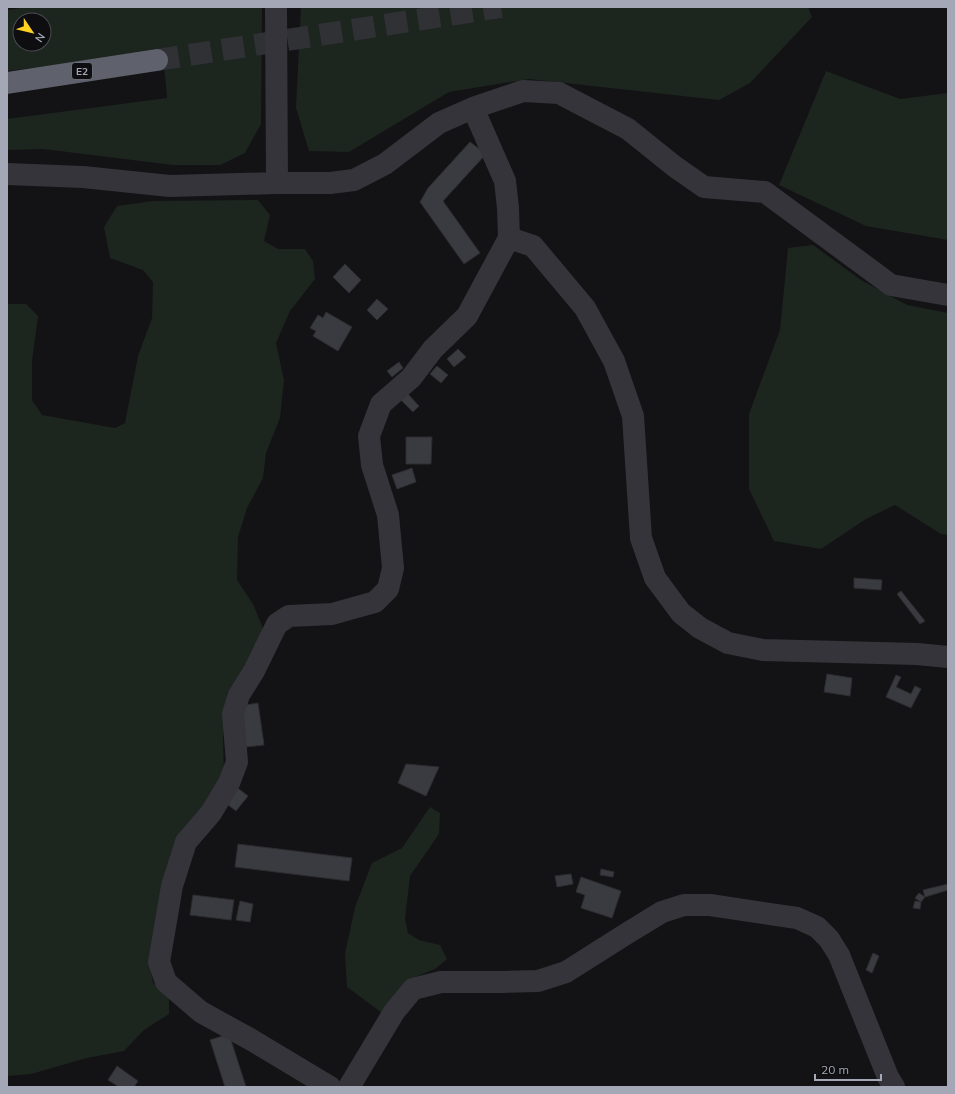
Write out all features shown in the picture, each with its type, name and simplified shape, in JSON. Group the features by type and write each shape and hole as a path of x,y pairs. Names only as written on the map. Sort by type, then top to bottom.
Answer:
{"highway":[{"name":"E2","path":"7,82 157,60"}],"street":[{"path":"276,7 277,183"},
{"path":"7,174 83,177 170,186 330,183 354,180 385,164 439,123 473,108 523,91 559,93 628,129 674,166 704,187 765,192 891,285 948,295"},
{"path":"330,1087 250,1039 201,1012 166,982 159,962 172,886 186,842 211,813 229,783 237,762 233,714 239,695 254,671 277,624 289,616 332,614 375,602 388,589 393,568 388,515 372,465 369,436 381,404 411,378 433,349 468,316 509,238 505,181 473,108"},
{"path":"509,238 534,246 585,308 614,361 633,416 641,538 655,578 681,613 700,628 728,643 763,650 910,654 948,657"},
{"path":"349,1087 394,1012 413,989 441,982 538,981 566,972 662,912 684,905 710,905 797,918 817,927 829,939 839,955 885,1070 894,1087"}],"shaded area":[{"path":"28,7 262,7 261,124 245,153 220,165 173,165 43,149 7,150 7,119 167,98 163,53 7,71 7,10"},
{"path":"301,7 808,7 812,17 750,83 719,100 529,79 449,92 349,152 309,151 296,108"},
{"path":"826,71 900,99 948,93 948,240 866,226 779,185"},
{"path":"258,200 270,215 264,241 278,249 305,249 313,261 315,279 290,311 276,343 284,380 280,418 266,453 263,478 247,508 238,537 237,580 253,604 263,628 251,665 228,694 223,736 224,775 149,961 153,983 169,995 169,1014 144,1030 124,1051 87,1058 31,1074 7,1076 7,304 26,304 38,316 32,361 32,400 42,415 115,428 125,423 138,356 152,318 153,282 143,270 110,258 104,227 117,206 153,201"},
{"path":"813,245 861,280 907,305 948,313 948,535 941,534 895,505 866,519 821,549 774,541 749,489 749,414 780,330 788,248"},
{"path":"430,807 440,813 439,834 410,876 405,919 408,933 419,940 440,945 447,959 435,969 413,978 382,1013 347,987 345,954 355,907 372,863 402,848"}],"building":[{"path":"470,142 486,154 443,201 480,253 464,264 420,202 428,188"},
{"path":"345,264 361,280 349,293 333,277"},
{"path":"377,299 388,309 377,320 367,310"},
{"path":"326,312 352,327 338,351 313,336 316,331 310,328 318,315 323,318"},
{"path":"458,349 466,357 454,367 447,359"},
{"path":"399,362 403,368 392,377 387,371"},
{"path":"437,366 448,375 441,383 430,374"},
{"path":"407,393 419,406 413,412 400,399"},
{"path":"406,437 432,437 431,464 406,464"},
{"path":"412,468 416,482 397,489 392,475"},
{"path":"854,578 882,580 881,590 854,588"},
{"path":"901,591 925,621 920,624 897,594"},
{"path":"827,674 852,678 850,696 824,692"},
{"path":"896,675 901,677 896,687 911,694 915,686 921,689 911,708 886,697"},
{"path":"258,703 264,745 246,747 240,706"},
{"path":"406,764 439,767 426,796 398,783"},
{"path":"235,786 248,796 236,811 223,801"},
{"path":"238,844 352,858 349,881 235,867"},
{"path":"601,869 614,872 613,877 600,875"},
{"path":"571,874 573,884 557,887 555,876"},
{"path":"581,877 621,891 612,918 581,908 585,895 576,892"},
{"path":"948,884 948,890 925,897 923,890"},
{"path":"919,893 925,897 921,902 915,898"},
{"path":"193,895 234,900 231,920 190,915"},
{"path":"240,901 253,904 250,922 236,920"},
{"path":"915,901 921,902 920,909 913,908"},
{"path":"873,953 879,956 872,973 866,970"},
{"path":"229,1034 246,1087 225,1087 210,1040"},
{"path":"117,1066 138,1081 134,1087 119,1087 108,1080"}],"tunnel":[{"path":"157,60 501,7"}]}
